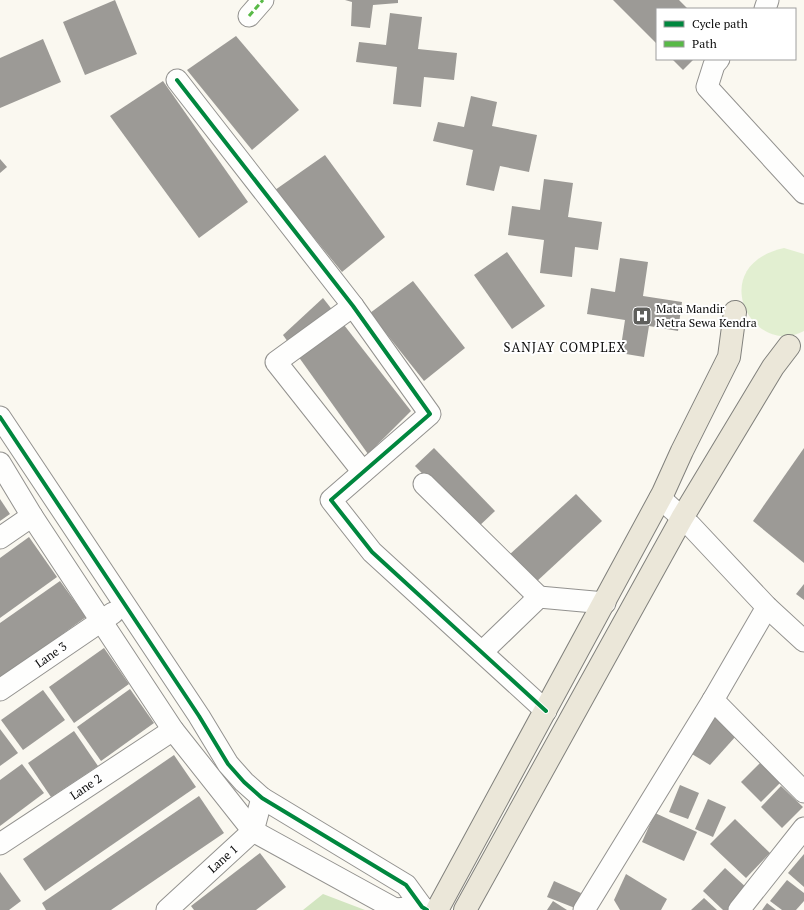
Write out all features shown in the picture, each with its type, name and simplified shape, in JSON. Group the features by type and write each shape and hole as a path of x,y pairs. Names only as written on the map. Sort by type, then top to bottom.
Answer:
{"main road":[{"path":"429,909 546,711 660,498 729,357 735,312"},
{"path":"465,910 682,518 773,367 789,346"}],"street":[{"path":"249,16 263,0"},
{"path":"718,60 714,65 707,87 804,193"},
{"path":"177,80 353,306 430,414 331,500 372,552 546,711"},
{"path":"353,306 276,362 363,472"},
{"path":"0,417 199,716 228,764 244,782 262,798 406,885 429,909"},
{"path":"0,463 32,516 102,620 173,730 253,831 395,909 429,909"},
{"path":"424,484 539,596 605,603"},
{"path":"660,498 690,525 767,607 804,641"},
{"path":"0,538 32,516"},
{"path":"482,652 539,596"},
{"name":"Lane 3","path":"0,690 125,605"},
{"path":"588,908 767,607"},
{"path":"713,700 804,792"},
{"name":"Lane 2","path":"0,844 173,730"},
{"path":"253,831 262,798"},
{"path":"739,910 804,828"},
{"name":"Lane 1","path":"167,910 253,831"}],"green space":[{"path":"784,248 804,254 804,331 785,336 768,332 754,322 744,307 741,290 746,272 760,258"},
{"path":"323,894 365,910 303,910"}],"building":[{"path":"115,0 137,54 85,75 63,22"},
{"path":"345,0 398,0 398,3 373,5 370,28 351,26 352,2"},
{"path":"613,0 679,0 687,8 656,8 656,43"},
{"path":"390,13 422,17 418,49 457,53 454,80 424,77 421,107 393,104 397,67 356,62 359,42 386,45"},
{"path":"236,36 299,110 252,150 187,70"},
{"path":"43,39 61,82 0,108 0,58"},
{"path":"673,60 693,60 683,70"},
{"path":"163,81 248,202 199,238 110,116"},
{"path":"471,96 497,102 492,126 537,135 529,172 500,166 494,191 466,185 473,150 433,141 438,122 464,127"},
{"path":"325,155 385,237 342,272 275,190"},
{"path":"0,159 7,167 0,173"},
{"path":"544,179 573,183 568,217 602,222 598,250 575,247 572,277 540,273 544,240 508,235 512,206 540,210"},
{"path":"507,252 545,306 512,329 474,275"},
{"path":"620,258 648,262 643,296 682,302 678,331 649,326 644,357 620,353 625,320 587,314 591,288 615,292"},
{"path":"413,281 465,348 424,381 370,313"},
{"path":"323,298 411,411 368,454 283,335"},
{"path":"434,448 495,511 476,529 415,466"},
{"path":"804,448 804,563 753,521"},
{"path":"576,494 602,521 535,583 509,555"},
{"path":"0,499 10,514 0,521"},
{"path":"29,537 57,577 0,618 0,558"},
{"path":"60,581 86,617 0,679 0,623"},
{"path":"804,584 804,600 796,594"},
{"path":"104,648 129,684 74,723 49,687"},
{"path":"130,689 154,723 101,761 77,727"},
{"path":"43,690 65,720 23,750 1,720"},
{"path":"713,714 736,736 710,765 687,751"},
{"path":"0,729 18,753 0,766"},
{"path":"74,731 98,766 51,797 28,763"},
{"path":"174,755 196,787 45,891 23,859"},
{"path":"762,761 782,781 761,802 741,782"},
{"path":"22,764 44,793 0,826 0,780"},
{"path":"680,785 699,793 688,819 669,812"},
{"path":"781,786 803,807 782,828 761,807"},
{"path":"199,796 224,833 111,910 46,910 42,903"},
{"path":"708,799 726,807 713,837 695,829"},
{"path":"655,813 697,832 684,861 642,842"},
{"path":"735,819 770,853 746,878 710,844"},
{"path":"260,853 286,887 256,910 194,910 191,906"},
{"path":"804,854 804,887 788,873"},
{"path":"725,868 748,889 728,910 723,910 703,891"},
{"path":"0,872 21,901 9,910 0,910"},
{"path":"626,874 667,899 661,910 620,910 614,900"},
{"path":"787,880 804,893 804,901 796,910 782,910 770,901"},
{"path":"554,881 581,893 575,908 547,897"},
{"path":"704,898 717,910 691,910"},
{"path":"553,901 567,910 547,910"},
{"path":"767,903 776,910 762,910"}],"marked path":[{"path":"249,16 263,0"}],"cycle path":[{"path":"177,80 353,306 430,414 331,500 372,552 546,711"},
{"path":"0,417 199,716 228,764 244,782 262,798 406,885 422,907 427,910"}],"place":[{"name":"Mata Mandir Netra Sewa Kendra","path":"642,316"}],"district":[{"name":"SANJAY COMPLEX","path":"565,347"}]}
